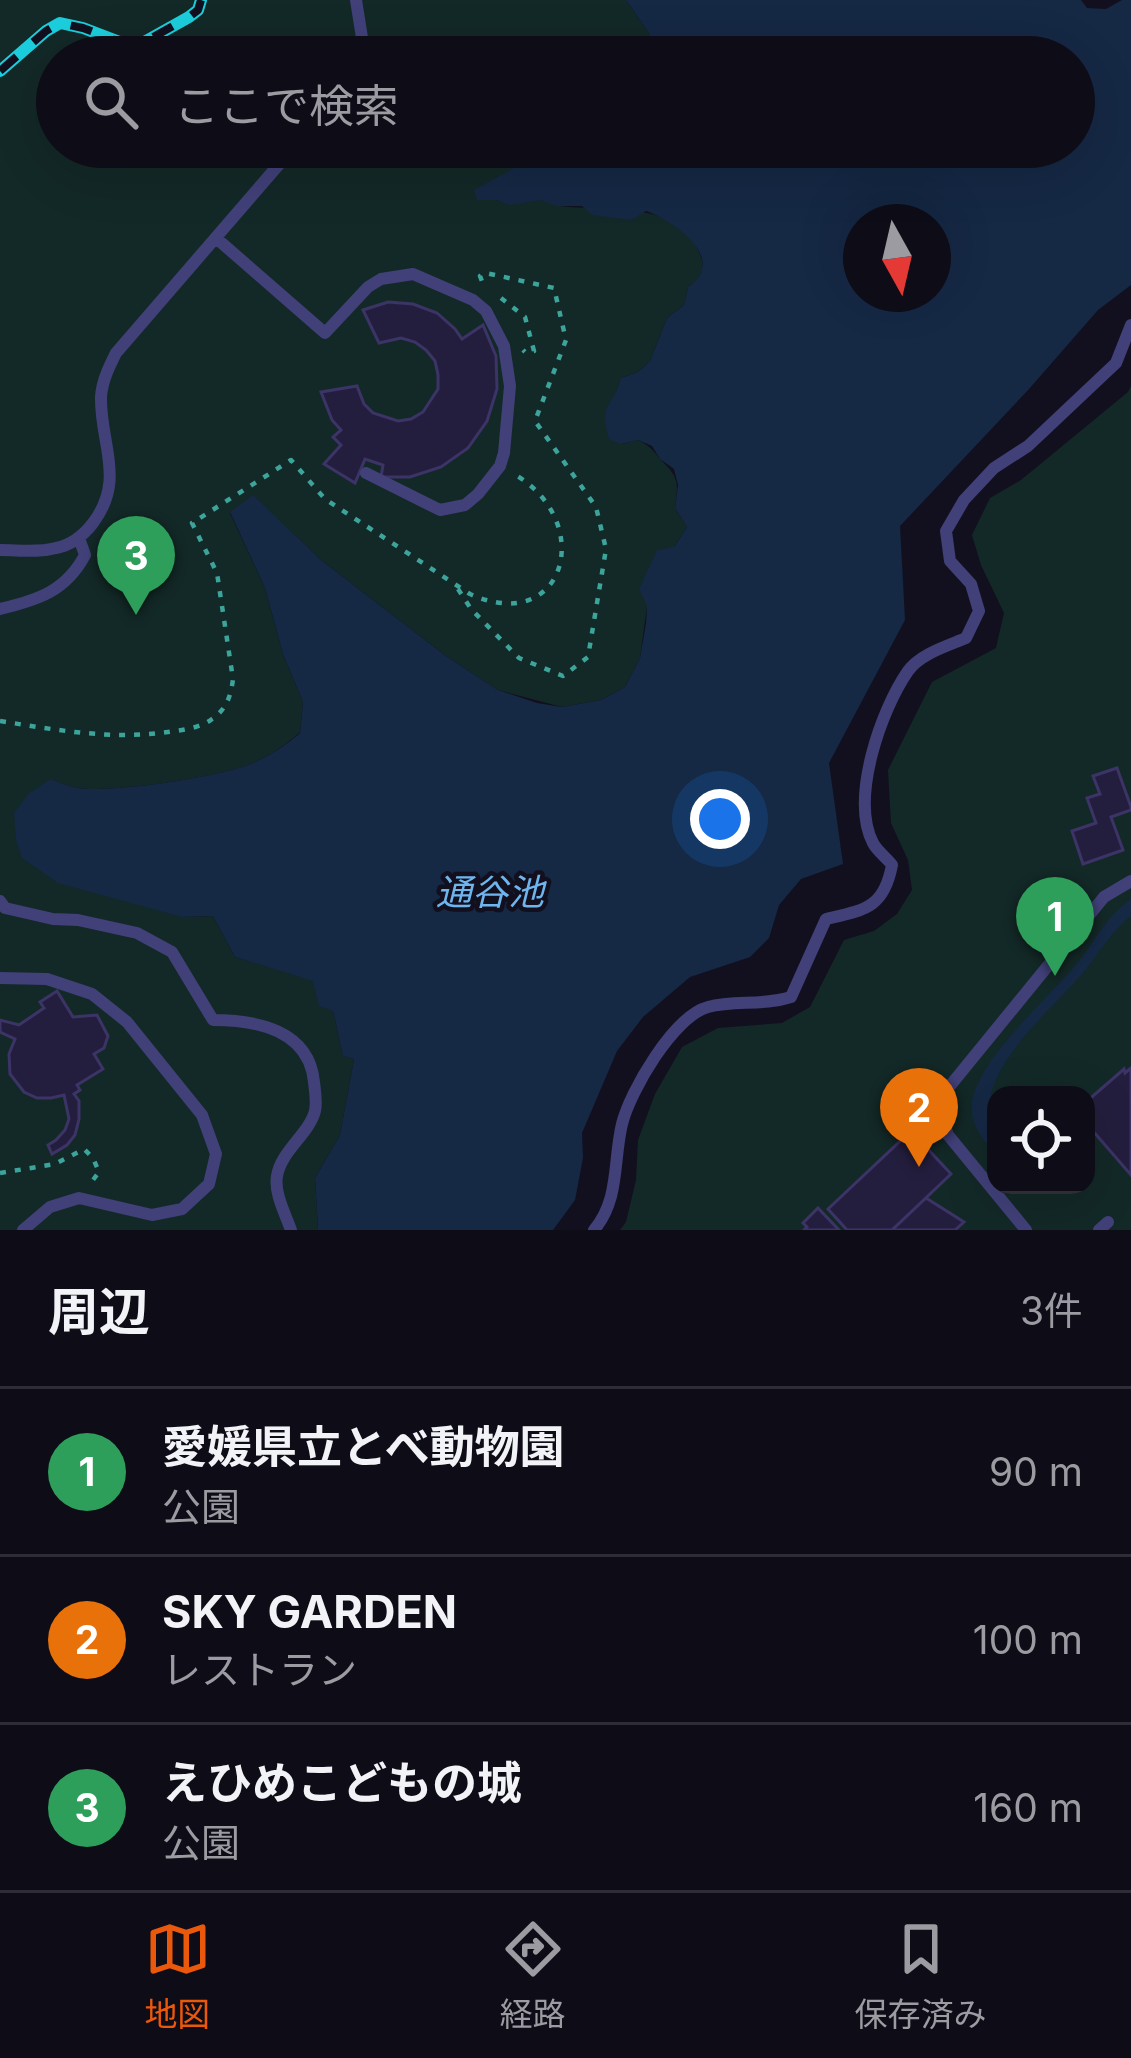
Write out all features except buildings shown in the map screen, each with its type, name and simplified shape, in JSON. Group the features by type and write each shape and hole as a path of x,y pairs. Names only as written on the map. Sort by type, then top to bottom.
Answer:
{"lane":[{"path":"356,0 361,36"},
{"path":"0,550 52,550 72,544 99,515 111,475 101,394 116,353 276,168"},
{"path":"216,238 325,333 368,287 381,279 413,274 473,300 486,311 509,367 500,466 465,505 440,510 366,473"},
{"path":"594,1230 614,1189 622,1122 646,1071 672,1032 705,1007 771,1003 791,997 826,919 873,905 888,885 892,865 873,844 866,813 867,765 910,667 966,638 979,611 971,584 950,561 946,531 964,500 994,468 1028,446 1116,363 1131,325"},
{"path":"0,609 50,593 75,573 85,555 79,538"},
{"path":"1026,1230 948,1135 936,1103 1104,897 1131,881"},
{"path":"0,901 5,908 137,933 172,952 213,1019 266,1025 302,1048 312,1069 315,1113 278,1169 276,1186 291,1230"},
{"path":"0,978 47,979 92,994 127,1022 202,1115 216,1154 208,1184 182,1209 152,1214 79,1198 50,1207 23,1230"}],"path":[{"path":"454,584 518,658 562,676 588,657 606,549 596,507 535,421 566,340 554,288 486,273 480,276 481,283 526,317 534,352 525,352 507,332 499,335"},
{"path":"0,722 107,736 138,736 208,723 231,695 233,679 217,573 192,523 291,460 325,499 454,584 493,604 518,604 537,596 551,584 564,548 561,527 523,479 500,466"},
{"path":"0,1173 56,1164 84,1149 94,1157 99,1172 79,1198"}],"green space":[{"path":"0,0 626,0 649,36 36,36 36,168 543,168 496,200 536,199 659,217 691,238 703,267 688,287 684,305 667,318 650,361 621,378 621,444 642,442 672,472 677,487 675,508 687,527 647,606 640,658 625,687 601,700 562,707 498,690 321,560 253,496 230,513 265,588 283,654 303,702 300,732 253,763 193,778 94,789 51,779 182,917 213,916 235,957 313,980 333,1011 343,1056 354,1059 340,1135 315,1178 318,1230 0,1230"},
{"path":"1131,386 1131,1230 620,1230 636,1180 638,1140 655,1094 682,1047 718,1028 782,1023 810,1007 844,940 874,931 897,914 912,890 908,860 891,823 888,770 932,682 996,648 1004,613 972,535 990,498 1021,480"}],"water":[{"name":"通谷池","path":"626,0 1081,0 1087,8 1106,9 1131,0 1131,285 1098,310 900,526 905,620 829,763 843,864 801,879 779,905 769,938 750,957 690,977 643,1017 617,1051 582,1133 575,1200 553,1230 318,1230 315,1178 340,1135 354,1059 343,1056 333,1011 319,1006 313,981 235,957 213,916 182,917 58,883 22,858 14,813 28,794 51,779 94,789 193,778 253,763 300,733 303,702 283,654 265,588 230,512 253,495 321,560 498,690 562,707 601,700 625,687 640,658 646,623 647,606 639,589 657,550 674,547 687,527 675,508 674,469 652,446 638,440 621,444 609,439 606,411 621,378 650,361 667,318 684,305 688,287 703,265 700,254 682,232 646,211 631,220 540,200 510,205 477,200 474,190 514,168 1095,168 1095,36 649,36"},
{"path":"1131,899 1131,916 1028,1032 994,1086 987,1086 987,1142 972,1113 976,1087 1001,1047 1083,956 1110,918"}],"railway":[{"path":"155,36 198,10 201,0"},
{"path":"40,36 60,23 104,36"},
{"path":"0,71 36,40"}],"place":[{"name":"えひめこどもの城","path":"136,615"},
{"name":"愛媛県立とべ動物園","path":"1055,976"},
{"name":"SKY GARDEN","path":"919,1167"}]}
